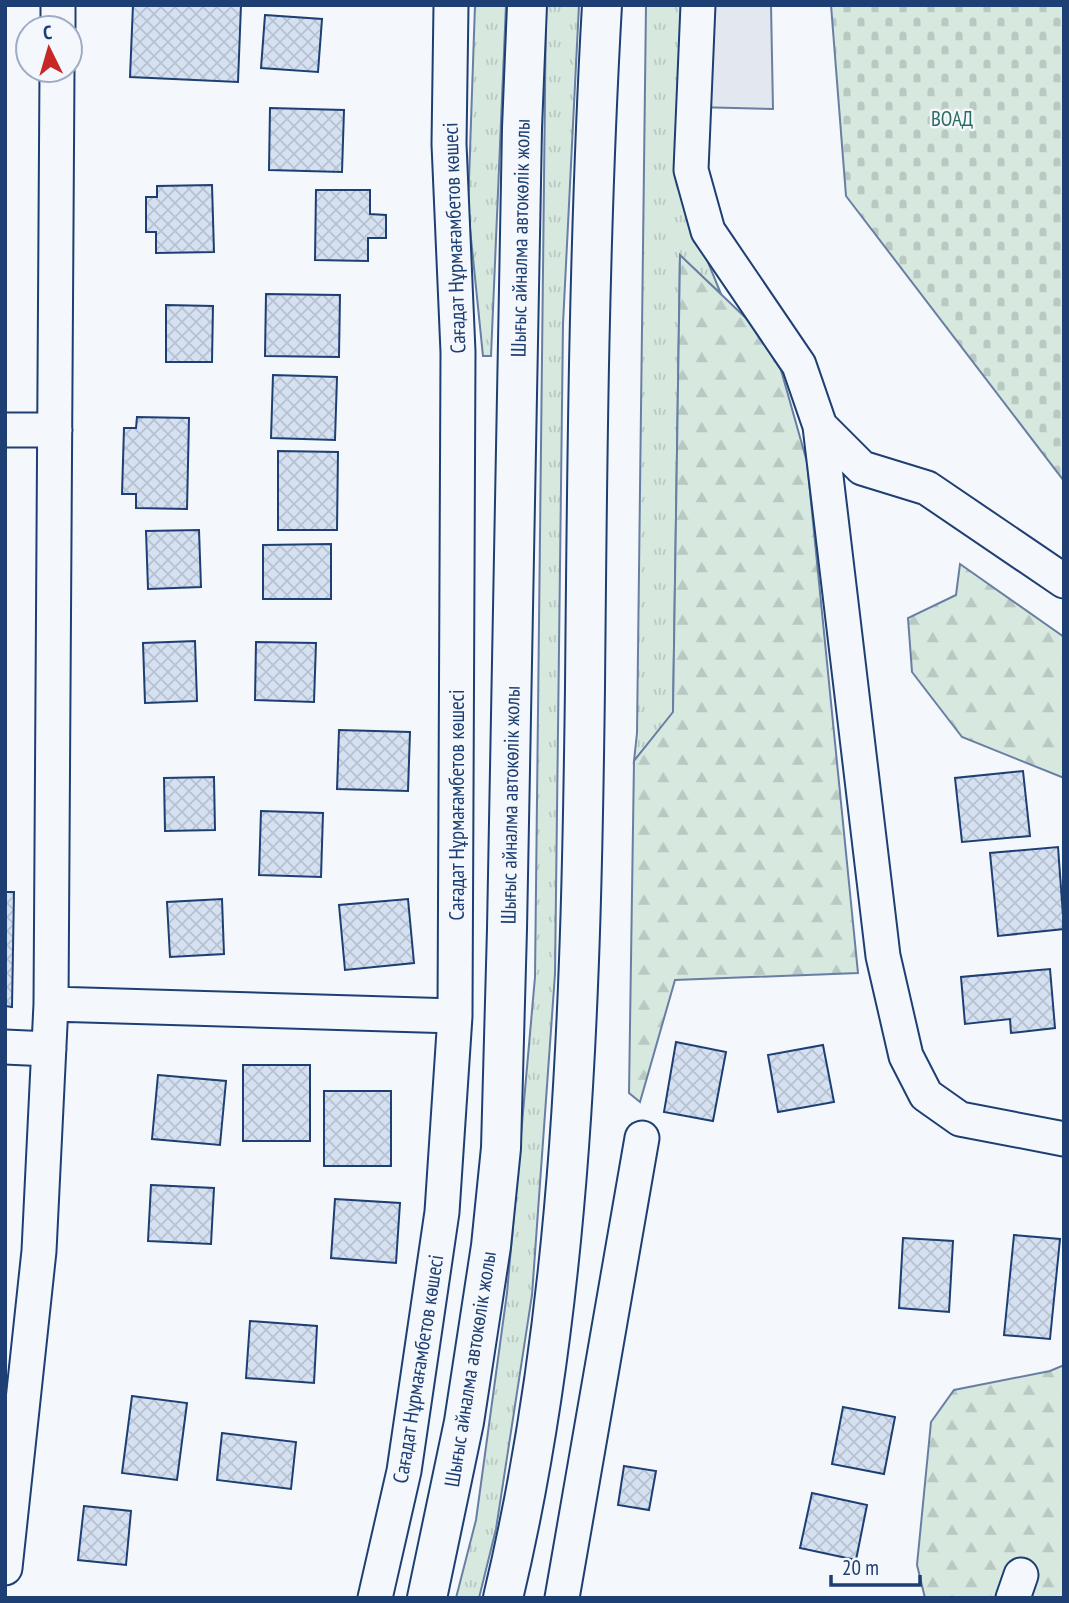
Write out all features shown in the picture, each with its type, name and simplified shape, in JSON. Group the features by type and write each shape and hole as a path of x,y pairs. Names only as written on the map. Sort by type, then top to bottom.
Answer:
{"main road":[{"name":"Шығыс айналма автокөлік жолы","path":"427,1598 464,1422 491,1246 501,1148 522,128 527,5"},
{"path":"503,1598 537,1427 569,1157 582,924 588,382 602,5"}],"street":[{"name":"Сағадат Нұрмағамбетов көшесі","path":"376,1598 404,1471 442,1212 455,1016 458,352 449,144 451,5"},
{"path":"698,5 691,170 708,231 799,365 820,426 883,956 906,1056 926,1095 960,1119 1064,1139"},
{"path":"5,1568 39,1251 51,1004 57,84"},
{"path":"820,426 862,468 927,488 1064,581"},
{"path":"5,430 55,430"},
{"path":"51,1004 455,1016"},
{"path":"5,1047 48,1049"},
{"path":"562,1598 642,1139"}],"green space":[{"path":"475,5 506,5 491,356 483,356 468,209"},
{"path":"546,5 579,5 563,324 555,974 532,1295 496,1529 479,1598 456,1598 476,1520 507,1293 535,977"},
{"path":"646,5 683,5 692,223 721,294 680,256 673,713 634,761 637,733"},
{"name":"ВОАД","path":"831,5 1064,5 1064,481 846,196"},
{"path":"680,255 749,321 781,370 807,462 858,973 675,980 640,1102 629,1093 634,761 673,712"},
{"path":"960,564 1064,637 1064,778 962,737 912,672 908,618 956,595"},
{"path":"1064,1365 1064,1598 925,1598 917,1565 931,1422 954,1390 1050,1371"}],"shaded area":[{"path":"698,5 771,5 773,109 694,107"}],"building":[{"path":"133,5 241,5 238,82 130,77"},
{"path":"265,15 322,19 318,72 261,68"},
{"path":"270,108 344,110 342,172 269,170"},
{"path":"212,185 214,252 156,253 156,232 146,232 146,197 157,197 157,186"},
{"path":"316,190 370,190 370,214 386,215 386,238 368,238 368,261 315,260"},
{"path":"266,294 340,295 339,357 265,356"},
{"path":"166,305 213,306 212,362 166,362"},
{"path":"273,375 337,377 335,440 271,438"},
{"path":"137,417 189,418 187,509 136,508 136,494 122,494 124,428 136,428"},
{"path":"278,451 338,452 337,530 278,530"},
{"path":"199,530 201,587 148,589 146,531"},
{"path":"331,544 331,599 263,599 263,545"},
{"path":"195,641 197,701 145,703 143,643"},
{"path":"256,642 316,643 314,702 255,700"},
{"path":"339,730 410,732 408,791 337,789"},
{"path":"1023,771 1030,836 962,842 955,778"},
{"path":"214,777 215,830 165,831 164,778"},
{"path":"261,811 323,813 321,877 259,875"},
{"path":"1058,847 1064,929 998,936 990,853"},
{"path":"5,892 14,892 12,1007 5,1006"},
{"path":"222,899 224,954 170,957 167,902"},
{"path":"408,899 414,963 345,970 339,905"},
{"path":"1050,969 1055,1028 1011,1033 1010,1019 965,1024 961,977"},
{"path":"676,1042 726,1052 713,1121 664,1112"},
{"path":"823,1045 834,1102 778,1112 768,1055"},
{"path":"243,1065 310,1065 310,1141 243,1141"},
{"path":"158,1075 226,1081 220,1145 152,1139"},
{"path":"324,1091 391,1091 391,1166 324,1166"},
{"path":"151,1185 214,1188 211,1244 148,1241"},
{"path":"335,1199 400,1203 396,1263 331,1258"},
{"path":"1014,1235 1060,1239 1050,1339 1004,1335"},
{"path":"903,1238 953,1241 949,1312 899,1308"},
{"path":"250,1321 317,1326 314,1383 246,1378"},
{"path":"132,1396 187,1403 177,1480 122,1473"},
{"path":"843,1407 895,1417 884,1474 832,1464"},
{"path":"222,1433 296,1442 291,1489 217,1480"},
{"path":"624,1466 656,1471 649,1510 618,1505"},
{"path":"812,1493 867,1505 856,1560 800,1548"},
{"path":"84,1506 131,1511 126,1565 78,1560"}]}
